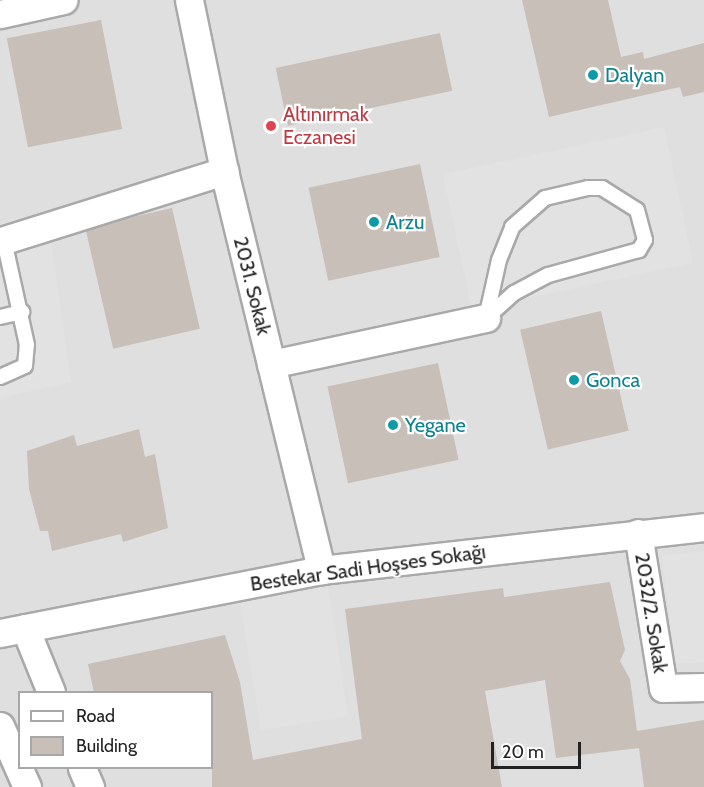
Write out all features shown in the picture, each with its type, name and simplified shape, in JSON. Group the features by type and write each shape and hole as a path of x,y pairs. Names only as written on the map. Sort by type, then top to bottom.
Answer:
{"street":[{"path":"0,14 63,0"},
{"name":"2031. Sokak","path":"189,0 224,171 321,570"},
{"path":"2,241 224,171"},
{"path":"271,364 486,318"},
{"name":"Bestekar Sadi Hoşses Sokağı","path":"13,631 321,570 704,527"},
{"name":"2032/2. Sokak","path":"638,533 663,688 704,687"},
{"path":"13,631 50,691"},
{"path":"0,726 18,767"},
{"path":"19,769 27,787"},
{"path":"82,769 90,787"}],"lane":[{"path":"588,188 602,188 637,210 645,240 639,250 548,275 514,292 486,318 505,243 512,227 531,207 545,198 588,188"},
{"path":"0,377 25,366 27,345 22,312 2,241"},
{"path":"0,317 22,312"}],"shaded area":[{"path":"0,0 704,0 704,787 0,787"},
{"path":"664,127 693,263 472,310 443,174"},
{"path":"47,213 71,382 0,398 0,224"},
{"path":"704,552 704,662 675,664 662,555"},
{"path":"328,587 348,716 261,730 240,601"}],"building":[{"name":"Dalyan","path":"522,0 608,0 621,57 643,52 644,59 704,43 704,92 683,97 680,87 549,117"},
{"path":"101,20 122,129 28,147 7,38"},
{"path":"440,33 452,91 288,126 276,68"},
{"name":"Arzu","path":"420,164 440,257 328,281 308,188"},
{"path":"172,208 200,329 113,349 85,228"},
{"name":"Gonca","path":"601,311 629,431 548,450 520,330"},
{"name":"Yegane","path":"438,363 459,460 348,483 327,386"},
{"path":"139,429 145,457 155,454 168,528 123,542 121,534 52,551 48,531 40,531 29,489 27,451 74,435 77,446"},
{"path":"610,582 625,650 620,661 630,679 637,731 704,720 704,787 644,787 639,748 556,758 545,680 485,691 502,787 212,787 213,691 94,691 88,664 225,635 240,682 253,760 362,739 345,609 503,588 504,597"}],"place":[{"name":"Dalyan","path":"593,75"},
{"name":"Altınırmak Eczanesi","path":"271,126"},
{"name":"Arzu","path":"374,222"},
{"name":"Gonca","path":"574,380"},
{"name":"Yegane","path":"393,425"}]}
